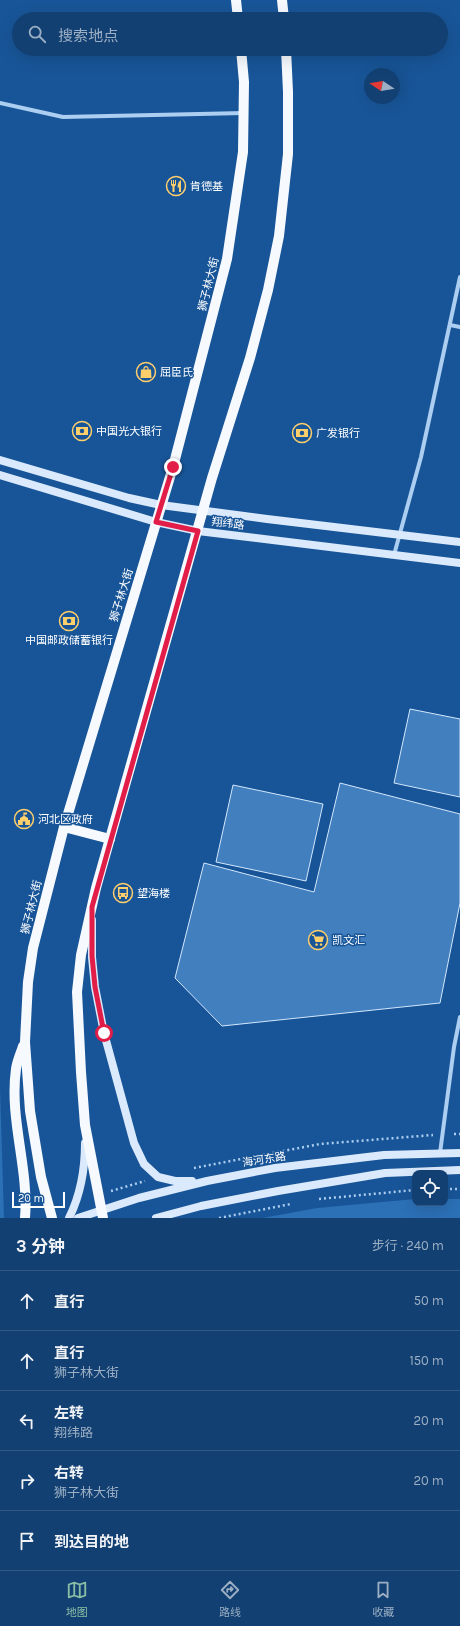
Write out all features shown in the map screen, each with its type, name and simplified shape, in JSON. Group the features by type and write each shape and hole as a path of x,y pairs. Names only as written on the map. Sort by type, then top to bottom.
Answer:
{"main road":[{"path":"236,0 237,12"},
{"path":"282,0 283,12"},
{"name":"狮子林大街","path":"52,1218 41,1177 30,1111 25,1042 28,982 33,948 64,827 173,467 227,259 243,152 245,113 242,56"},
{"path":"102,1214 85,1125 77,992 81,955 110,839 204,511 212,478 250,358 268,290 279,236 288,154 286,56"},
{"path":"64,827 110,839"},
{"path":"25,1042 16,1068 14,1095 26,1200 25,1218"}],"street":[{"path":"0,103 64,117 245,113"},
{"path":"394,555 421,457 460,277"},
{"path":"450,325 460,328"},
{"name":"翔纬路","path":"0,460 129,498 161,505 460,542"},
{"name":"翔纬路","path":"0,475 156,522 198,531 460,563"},
{"path":"92,907 92,956 95,987 104,1033 134,1143 144,1164 158,1177 175,1181 206,1181"},
{"path":"440,1153 454,1047 460,1017"},
{"path":"69,1218 82,1184 85,1164 85,1125"},
{"name":"海河东路","path":"78,1218 102,1214 139,1198 206,1181 275,1168 384,1156 460,1153"},
{"path":"156,1218 217,1202 385,1173 460,1170"}],"path":[{"path":"448,1189 460,1188"},
{"path":"312,1199 412,1190"},
{"path":"218,1218 297,1202"}],"shaded area":[{"path":"0,1088 4,1218 0,1218"},
{"path":"412,1199 412,1206 448,1206 448,1199 460,1199 460,1218 263,1218 317,1208"}],"building":[{"path":"410,709 460,719 460,797 394,783"},
{"name":"凯文汇","path":"340,783 460,814 460,903 440,1003 222,1026 175,978 204,863 314,892"},
{"path":"233,785 323,804 306,881 216,862"}],"place":[{"name":"肯德基","path":"176,186"},
{"name":"屈臣氏","path":"146,372"},
{"name":"中国光大银行","path":"82,431"},
{"name":"广发银行","path":"302,433"},
{"name":"中国邮政储蓄银行","path":"69,621"},
{"name":"河北区政府","path":"24,819"},
{"name":"望海楼","path":"123,893"},
{"name":"凯文汇","path":"318,940"}],"route":[{"path":"104,1033 95,987 92,956 92,907 96,888 198,531 156,522 173,467"}]}
